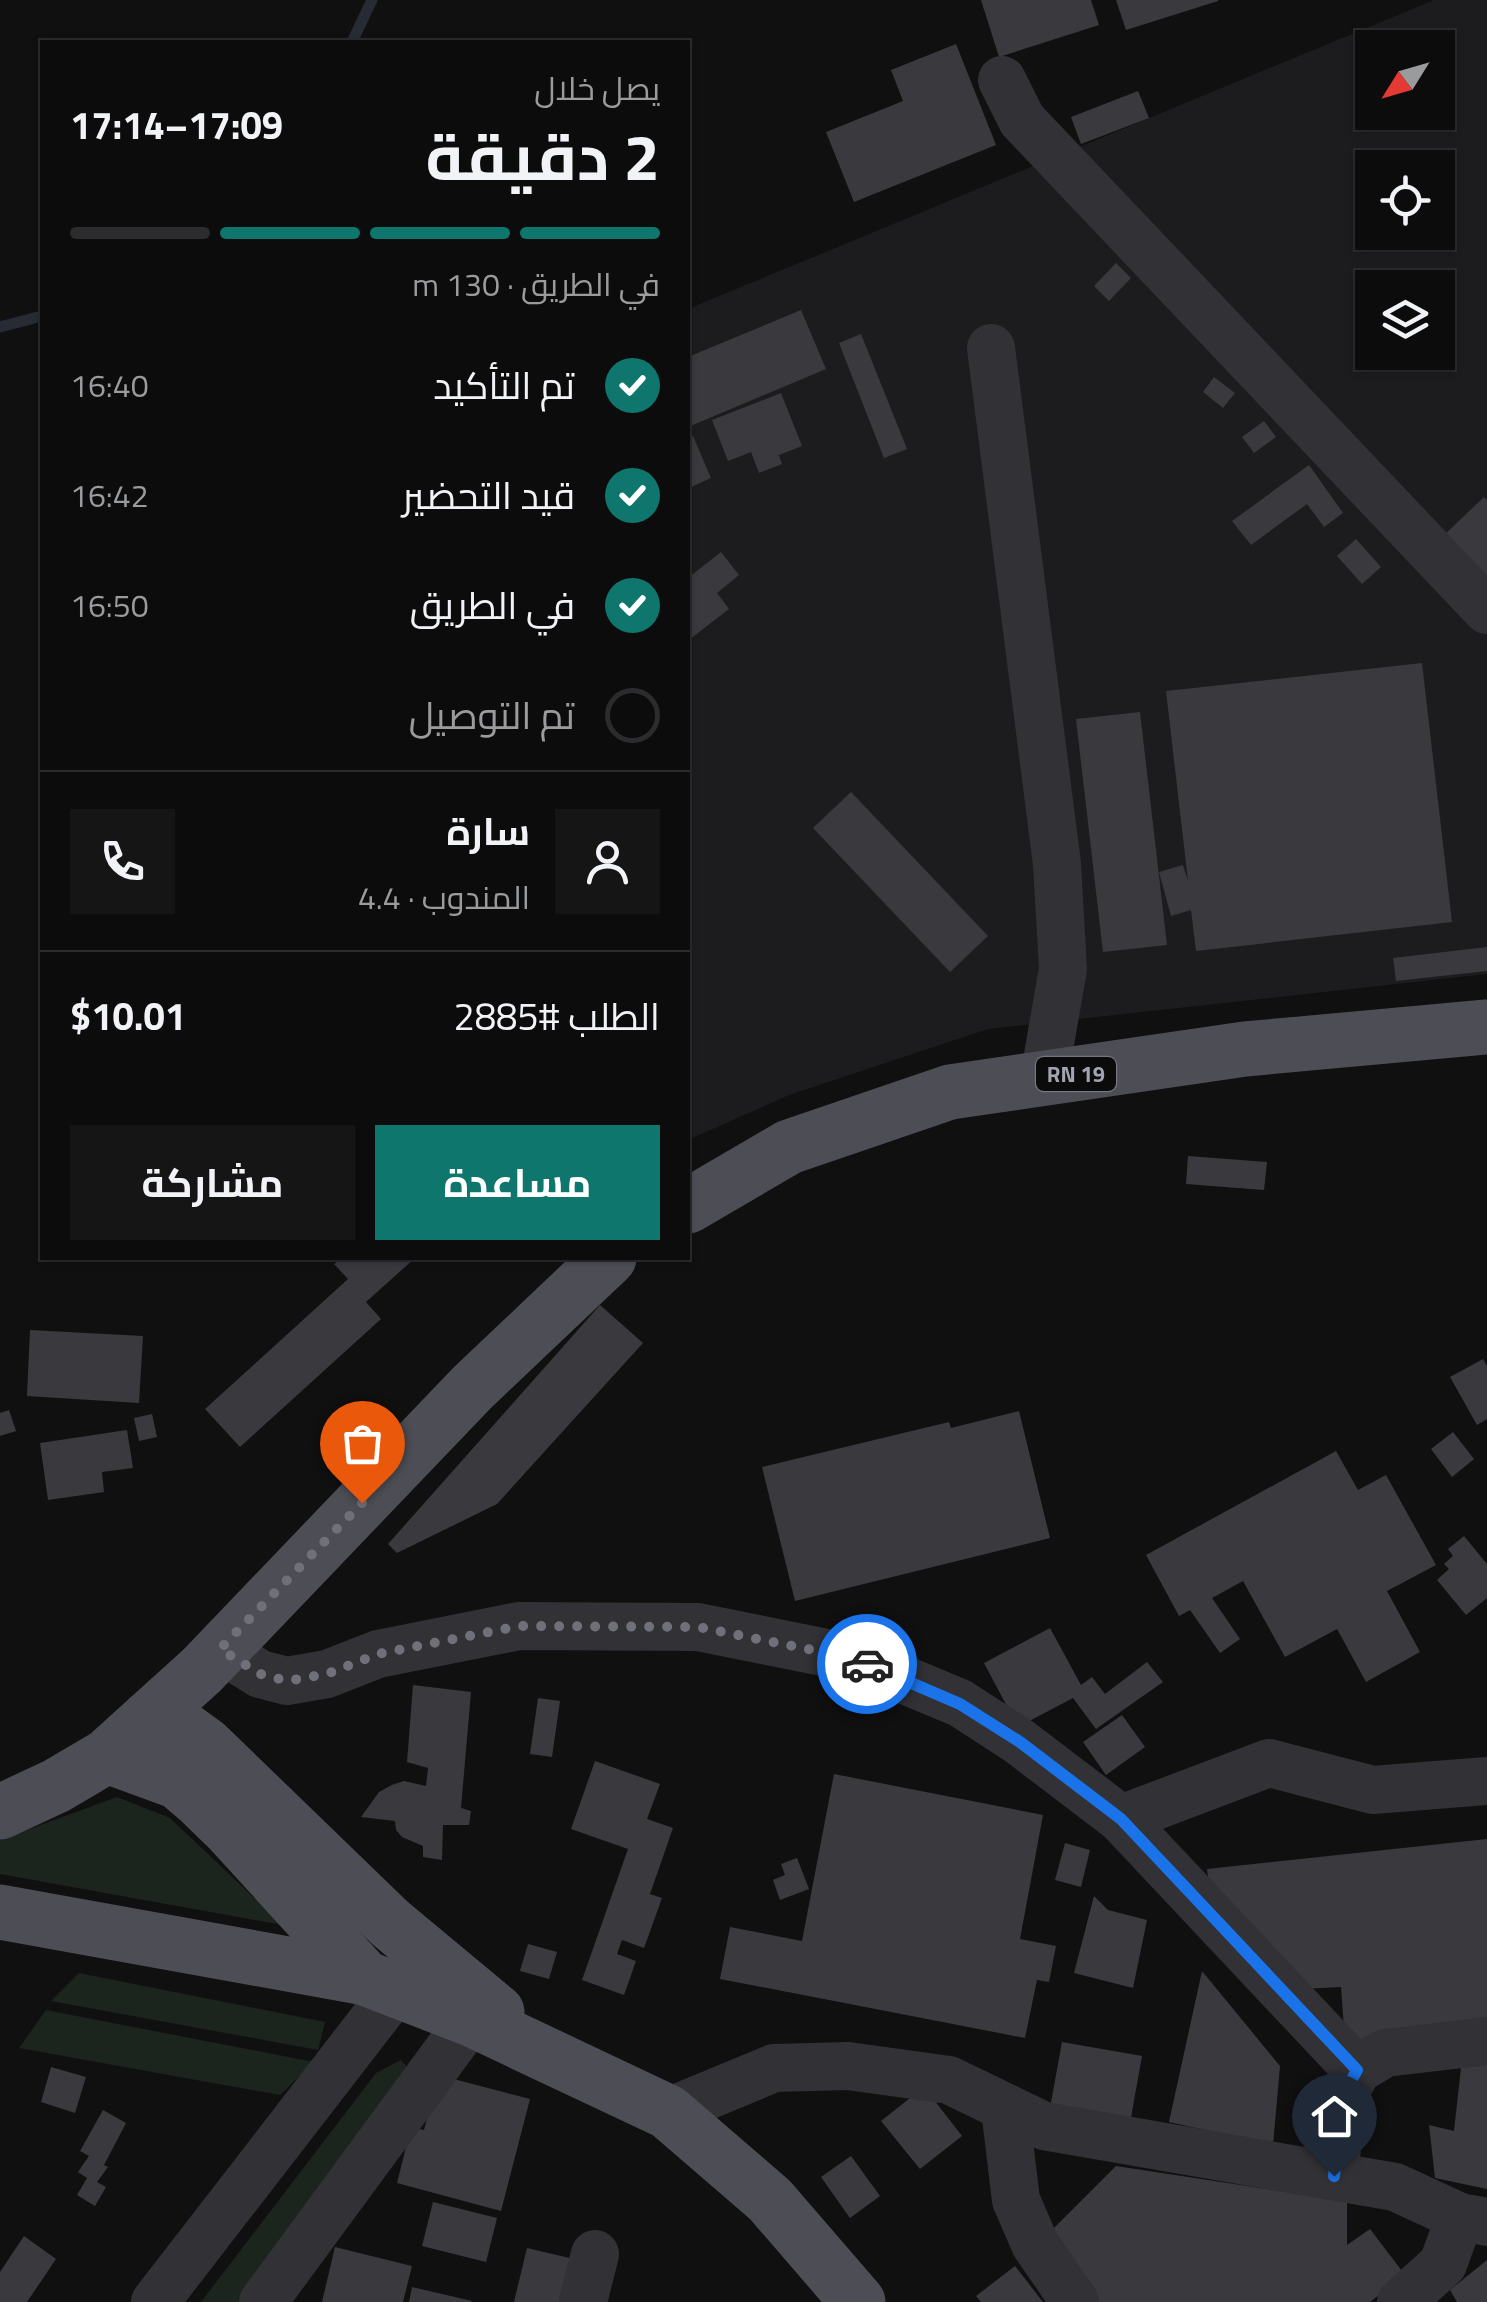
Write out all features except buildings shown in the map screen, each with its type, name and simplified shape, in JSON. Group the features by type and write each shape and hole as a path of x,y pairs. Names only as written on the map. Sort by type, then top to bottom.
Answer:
{"main road":[{"name":"RN 19","path":"690,1205 789,1148 950,1092 1244,1049 1487,1027"},
{"path":"0,1812 107,1756 202,1670 472,1388 607,1260"},
{"path":"150,1717 184,1729 206,1745 390,1922 394,1972"},
{"path":"107,1756 178,1782 394,1972 471,2018 668,2112 770,2200 858,2302"},
{"path":"0,1912 394,1972 552,2059"}],"street":[{"path":"1002,80 1022,120 1487,610"},
{"path":"991,348 1058,864 1063,970 1044,1078"},
{"path":"220,1649 260,1674 287,1681 327,1674 378,1654 520,1626 698,1627 852,1658 960,1704 1020,1742 1121,1819 1357,2070"},
{"path":"1121,1819 1269,1763 1373,1790 1487,1781"},
{"path":"155,2302 394,1972"},
{"path":"263,2302 471,2018"},
{"path":"1334,2176 1343,2096 1357,2070 1385,2053 1487,2041"},
{"path":"668,2112 774,2068 848,2066 949,2080 1044,2126 1395,2187 1474,2220 1443,2264 1401,2302"},
{"path":"1006,2109 1016,2200 1036,2244 1075,2302"},
{"path":"583,2302 595,2254"}],"shaded area":[{"path":"1434,0 1487,0 1487,974 988,1029 789,1095 690,1139 690,308 1355,33 1355,130 1455,130 1455,30 1362,30"},
{"path":"117,1797 170,1818 283,1925 0,1874 0,1840"},
{"path":"79,1973 325,2022 318,2050 51,2001"},
{"path":"46,2010 314,2062 280,2095 19,2048"},
{"path":"401,2060 407,2067 241,2302 201,2302 376,2073"}],"waterway":[{"path":"353,40 372,0"},
{"path":"0,327 40,317"}],"way so far":[{"path":"362,1503 220,1649 260,1674 287,1681 327,1674 378,1654 520,1626 698,1627 867,1664"}],"route":[{"path":"867,1664 960,1704 1020,1742 1121,1819 1357,2070 1343,2096 1334,2176"}]}
